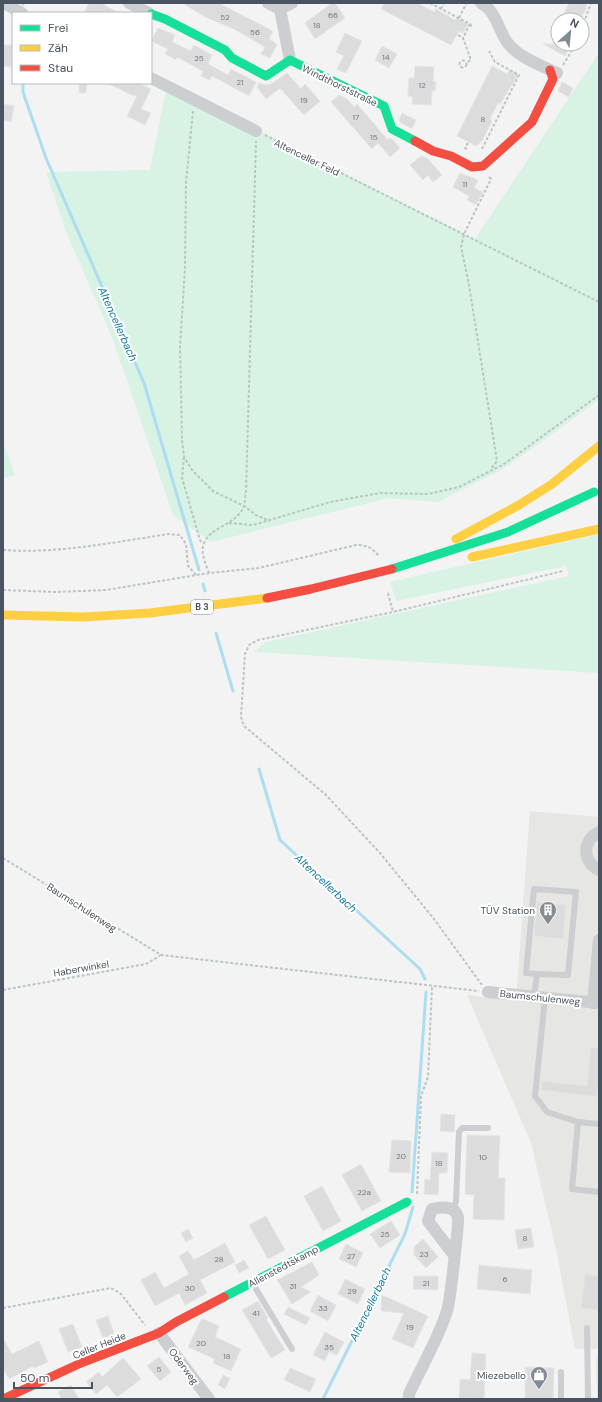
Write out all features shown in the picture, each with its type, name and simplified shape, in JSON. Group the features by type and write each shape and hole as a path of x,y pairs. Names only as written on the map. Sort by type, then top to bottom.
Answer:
{"main road":[{"path":"152,15 160,19 165,19 225,50 232,58 266,76 290,60"},
{"name":"Windthorststraße","path":"290,60 384,106 392,129 433,151 451,156 472,167 483,166"},
{"path":"483,166 532,122 553,79 554,72"},
{"path":"410,563 519,505 552,484 599,446"},
{"name":"B 3","path":"3,615 57,617 111,616 179,610 277,596 361,578 518,528 594,492"},
{"path":"464,559 599,529"},
{"path":"361,578 383,582"},
{"name":"Allenstedtskamp","path":"156,1334 252,1282 407,1202"},
{"name":"Celler Heide","path":"3,1399 81,1363 156,1334"}],"street":[{"path":"3,3 20,12"},
{"path":"130,3 146,12"},
{"path":"268,3 280,9"},
{"path":"280,9 292,3"},
{"path":"482,3 486,5 494,16 507,42 518,54 554,72"},
{"path":"280,9 290,60"},
{"path":"152,79 256,131"},
{"path":"599,832 590,839 586,850 588,860 599,870"},
{"name":"Baumschulenweg","path":"488,992 596,1003 599,940"},
{"path":"409,1399 409,1394 448,1310 454,1255 458,1217 453,1210 442,1206 432,1209 428,1221 454,1255"},
{"name":"Oderweg","path":"156,1334 209,1399"}],"lane":[{"path":"534,889 576,892 568,975 537,974 526,973 534,889"},
{"path":"537,974 540,998 536,1096 547,1112 578,1122 599,1124"},
{"path":"578,1122 572,1189 599,1192"},
{"path":"453,1210 456,1201 459,1132 462,1128 488,1128"},
{"path":"252,1282 292,1349"},
{"path":"587,1328 588,1399"},
{"path":"561,1372 561,1399"}],"path":[{"path":"430,3 470,24 473,28"},
{"path":"441,9 444,3"},
{"path":"459,18 467,3"},
{"path":"463,38 470,24"},
{"path":"458,35 463,38 472,60 466,63"},
{"path":"479,155 519,74 495,62 489,51"},
{"path":"554,72 569,52"},
{"path":"194,100 186,182 185,268 180,346 182,439 184,457 182,478 200,540 203,544 203,554 209,573"},
{"path":"203,544 212,534 238,517 244,506 246,491 256,131"},
{"name":"Altenceller Feld","path":"256,131 599,302"},
{"path":"468,143 465,148 472,151"},
{"path":"483,166 491,180 464,234 461,247 469,285 497,461 490,470"},
{"path":"228,523 253,525 330,502 380,493 428,494 458,487 504,464 599,396"},
{"path":"184,457 192,470 212,491 244,506 256,515 270,520"},
{"path":"497,461 504,464"},
{"path":"3,550 23,551 98,545 169,534 180,535 186,544 188,566 196,576"},
{"path":"3,590 56,592 106,590 209,573 259,568 356,545 366,545 373,549 379,556"},
{"path":"488,992 434,919 380,853 326,795 244,726 241,717 245,654 249,645 258,640 393,612 563,571"},
{"path":"388,593 393,612"},
{"name":"Baumschulenweg","path":"3,858 128,937 161,955"},
{"path":"161,955 488,992"},
{"name":"Haberwinkel","path":"3,990 146,964 161,955"},
{"path":"417,1199 421,1096 428,1077 432,986"},
{"path":"3,1308 111,1288 122,1294 156,1334"}],"shaded area":[{"path":"530,811 599,817 599,1349 575,1349 556,1249 531,1143 467,995 516,1001"},
{"path":"599,1351 599,1399 597,1399 596,1360"}],"green space":[{"path":"599,53 599,400 505,468 438,502 389,498 211,542 173,515 112,337 66,232 46,172 150,170 167,85 475,239"},
{"path":"3,442 15,475 3,478"},
{"path":"599,534 599,673 254,652 266,642 569,576 566,566 396,601 390,582"}],"building":[{"path":"89,3 105,3 104,5 117,12 84,12"},
{"path":"182,3 223,3 222,5 273,31 269,39 277,44 270,58 261,54 265,47 232,28 205,17"},
{"path":"332,3 335,3 345,18 315,39 305,23"},
{"path":"384,3 417,3 434,12 436,9 455,20 457,18 468,24 463,33 459,31 451,45 381,9"},
{"path":"569,3 587,3 584,12 565,12"},
{"path":"158,28 175,35 172,42 191,51 194,45 212,55 208,64 228,75 231,69 256,82 249,96 212,76 210,80 201,76 203,71 177,57 176,60 165,54 168,49 152,41"},
{"path":"345,33 362,41 346,73 337,69 344,56 336,52"},
{"path":"543,44 550,44 550,48"},
{"path":"3,45 12,45 11,67 3,66"},
{"path":"382,46 397,54 389,68 375,60"},
{"path":"558,52 567,52 565,56"},
{"path":"415,66 434,67 433,81 436,82 435,91 432,91 431,105 412,104 413,97 408,96 409,78 414,78"},
{"path":"492,66 507,74 509,70 518,75 500,104 498,103 490,119 492,121 482,141 476,146 457,136"},
{"path":"287,73 301,89 305,84 320,101 304,115 280,88 266,99 257,87 259,83 266,85 271,84"},
{"path":"562,82 573,88 569,97 558,91"},
{"path":"79,84 87,84 86,93 79,93"},
{"path":"109,84 140,84 151,89 141,109 151,113 145,125 127,116 137,96"},
{"path":"339,95 347,99 354,107 357,104 388,140 389,138 393,140 400,148 390,157 378,143 372,149 331,102"},
{"path":"3,104 14,106 11,122 3,120"},
{"path":"402,113 416,120 412,129 400,122 399,120"},
{"path":"421,156 428,159 442,175 433,182 428,175 423,180 410,165"},
{"path":"460,173 478,180 474,188 483,192 476,205 467,200 469,196 453,187"},
{"name":"TÜV Station","path":"537,902 566,905 563,939 534,936"},
{"path":"591,1047 599,1048 599,1090 597,1090 597,1097 541,1090 542,1081 587,1086"},
{"path":"441,1114 455,1115 454,1132 440,1131"},
{"path":"467,1135 500,1136 498,1178 505,1178 504,1220 473,1219 474,1195 465,1194"},
{"path":"392,1140 411,1141 410,1173 389,1172"},
{"path":"432,1152 448,1153 447,1173 439,1173 438,1195 424,1194 425,1179 430,1180"},
{"path":"361,1164 381,1201 362,1211 342,1175"},
{"path":"322,1186 341,1221 323,1231 304,1196"},
{"path":"266,1216 285,1250 268,1259 249,1225"},
{"path":"391,1221 400,1235 380,1248 370,1234"},
{"path":"531,1228 534,1247 518,1249 515,1230"},
{"path":"188,1229 193,1238 186,1242 181,1233"},
{"path":"423,1239 438,1257 426,1268 414,1255 414,1247"},
{"path":"225,1243 235,1262 200,1280 207,1293 185,1305 179,1293 155,1306 141,1280 155,1272 164,1288 189,1274 179,1256 188,1251 194,1260"},
{"path":"346,1244 363,1253 356,1267 339,1259"},
{"path":"244,1260 249,1268 239,1273 235,1265"},
{"path":"312,1262 319,1275 301,1287 311,1292 292,1304 277,1280"},
{"path":"479,1265 532,1270 530,1294 477,1289"},
{"path":"585,1274 599,1276 599,1310 581,1308"},
{"path":"414,1276 438,1276 438,1290 413,1289"},
{"path":"345,1279 365,1289 358,1304 338,1294"},
{"path":"318,1295 336,1305 328,1321 310,1311"},
{"path":"382,1295 428,1316 413,1348 392,1339 404,1313 381,1311"},
{"path":"258,1301 268,1318 266,1319 285,1350 271,1358 242,1310"},
{"path":"288,1307 310,1318 306,1325 284,1314"},
{"path":"108,1316 114,1334 103,1338 96,1320"},
{"path":"203,1319 219,1326 215,1337 241,1349 231,1371 213,1363 215,1359 188,1347 201,1320"},
{"path":"73,1324 82,1347 68,1352 59,1329"},
{"path":"325,1332 344,1342 337,1355 329,1352 325,1361 313,1355"},
{"path":"3,1338 12,1354 39,1341 48,1362 34,1368 33,1366 9,1379 3,1368"},
{"path":"472,1353 486,1354 484,1399 459,1398 460,1379 470,1380"},
{"path":"159,1357 171,1372 160,1381 147,1366"},
{"path":"123,1358 141,1379 117,1397 107,1385 96,1394 86,1382 99,1372 102,1377"},
{"path":"525,1367 554,1368 553,1399 525,1399"},
{"path":"290,1368 316,1379 310,1392 284,1380"},
{"path":"223,1375 230,1378 225,1389 218,1385"},
{"path":"71,1385 79,1399 62,1399 58,1392"}],"waterway":[{"name":"Altencellerbach","path":"23,84 23,92 46,158 144,383 199,570"},
{"name":"Altencellerbach","path":"203,584 205,591"},
{"name":"Altencellerbach","path":"216,633 233,691"},
{"name":"Altencellerbach","path":"259,769 280,840 420,969 425,979"},
{"name":"Altencellerbach","path":"412,1192 426,992"},
{"name":"Altencellerbach","path":"323,1399 405,1234 413,1207"}],"traffic: fast":[{"path":"152,14 165,19 225,50 232,58 266,76 290,60 384,106 392,129 415,141"},
{"path":"392,569 508,532 594,492"},
{"path":"224,1297 407,1202"}],"traffic: slow":[{"path":"456,539 519,505 552,484 599,446"},
{"path":"472,557 599,529"},
{"path":"3,615 83,617 150,613 267,598"}],"traffic: jam":[{"path":"415,141 433,151 451,156 472,167 483,166 532,122 553,79 550,70"},
{"path":"267,598 392,569"},
{"path":"3,1399 81,1363 159,1333 176,1322 224,1297"}],"place":[{"name":"TÜV Station","path":"548,925"},
{"name":"Miezebello","path":"539,1390"}]}
